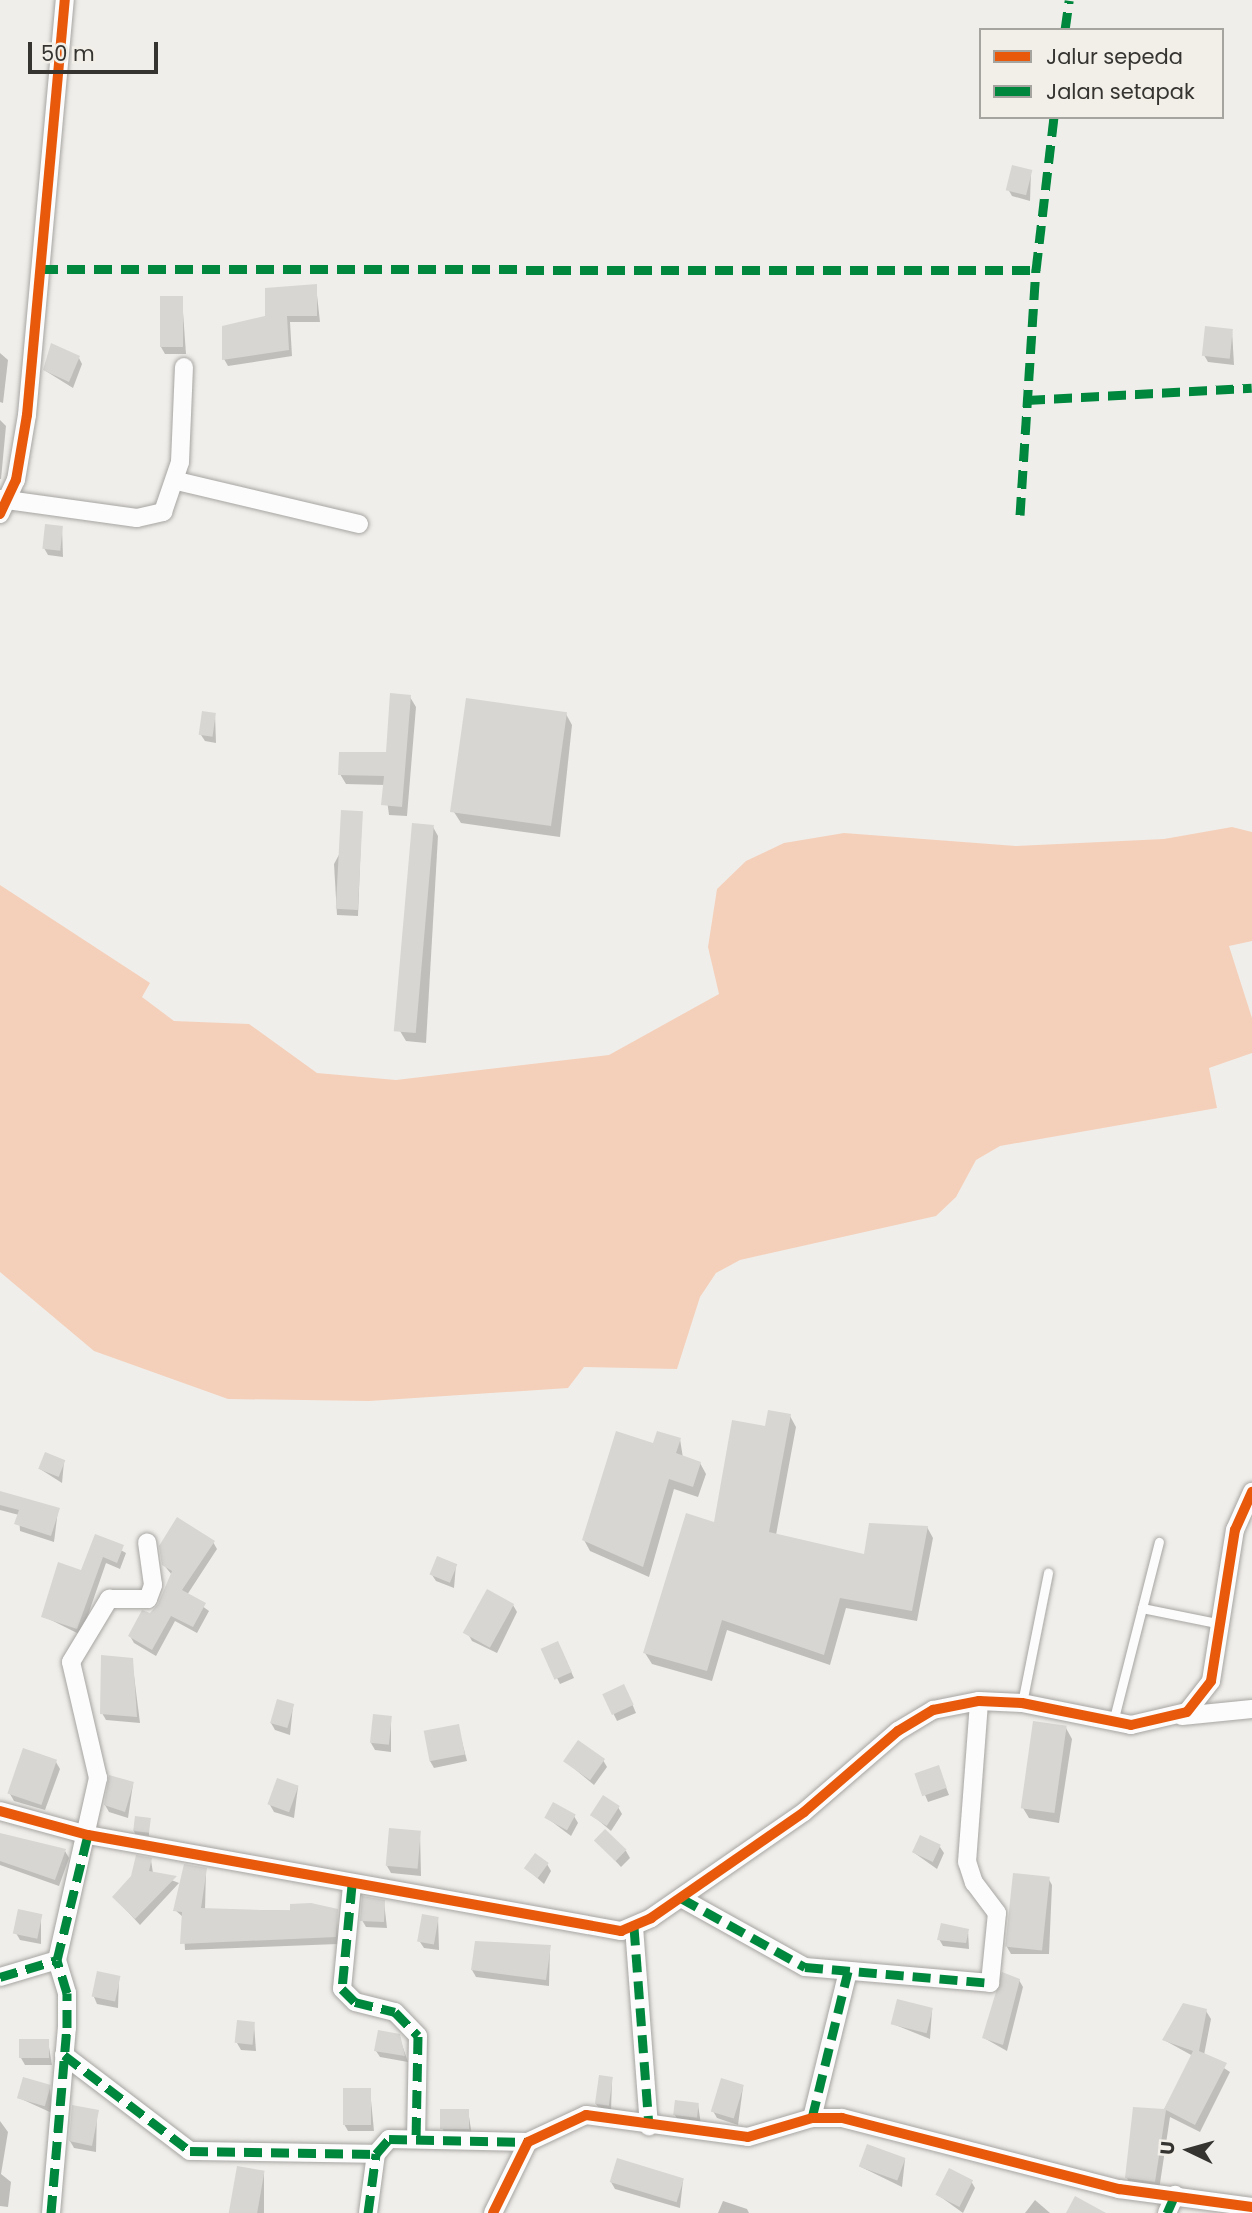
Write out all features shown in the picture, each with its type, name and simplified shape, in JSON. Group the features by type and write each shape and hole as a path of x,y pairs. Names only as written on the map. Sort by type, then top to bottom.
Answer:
{"street":[{"path":"65,0 27,415 3,504 147,518 170,505 177,481 184,367"},
{"path":"177,481 359,524"},
{"path":"1177,1716 1207,1692 1223,1625 1235,1530 1252,1492"},
{"path":"51,2213 67,1993 57,1960 88,1835 98,1770 71,1662 106,1602 148,1599 153,1585 146,1542"},
{"path":"0,1811 88,1835 352,1885 522,1909 607,1932 634,1927 681,1898 804,1812 898,1731 933,1710 979,1701 1021,1703 1112,1723 1252,1709"},
{"path":"681,1898 806,1967 990,1983 998,1913 974,1883 967,1862 979,1701"},
{"path":"352,1885 339,1980 349,1999 395,2012 418,2036 416,2136"},
{"path":"634,1927 649,2126"},
{"path":"0,1977 57,1960"},
{"path":"812,2118 848,1970"},
{"path":"64,2055 190,2151 376,2154"},
{"path":"368,2213 376,2154 384,2141 416,2136 528,2142 586,2115 649,2126 767,2136 812,2118 859,2122 1098,2184 1252,2207"},
{"path":"493,2213 528,2142"},
{"path":"1167,2213 1175,2195"}],"lane":[{"path":"1112,1723 1159,1542"},
{"path":"1021,1703 1048,1573"},
{"path":"1142,1608 1223,1625"}],"shaded area":[{"path":"1232,827 1252,832 1252,941 1229,946 1252,1018 1252,1053 1209,1068 1217,1108 1000,1146 976,1160 956,1197 936,1216 740,1260 716,1273 700,1297 677,1369 584,1367 568,1388 369,1401 228,1399 94,1351 0,1272 0,885 150,983 142,997 174,1021 249,1024 317,1073 396,1080 609,1055 719,994 708,947 717,889 746,861 784,843 844,833 1016,846 1164,839"}],"building":[{"path":"1012,165 1032,170 1026,195 1006,190"},
{"path":"317,284 317,316 287,316 289,350 222,360 222,326 265,316 265,288"},
{"path":"160,296 183,296 183,347 160,347"},
{"path":"1205,326 1233,329 1230,359 1202,356"},
{"path":"51,343 80,356 69,382 43,370"},
{"path":"45,524 63,526 60,551 42,549"},
{"path":"390,693 411,695 402,807 381,805 384,776 338,775 339,752 386,752"},
{"path":"466,698 567,712 551,826 450,812"},
{"path":"202,711 216,713 213,737 199,735"},
{"path":"341,810 363,811 358,910 336,909"},
{"path":"412,823 434,825 416,1033 394,1031"},
{"path":"768,1410 791,1414 769,1532 864,1554 869,1523 928,1526 912,1611 840,1598 824,1655 722,1620 707,1671 643,1653 686,1513 714,1522 732,1420 765,1426"},
{"path":"616,1431 653,1443 657,1431 681,1438 676,1453 701,1462 693,1487 669,1479 643,1567 582,1540"},
{"path":"45,1452 65,1460 59,1477 38,1469"},
{"path":"0,1491 60,1508 51,1536 14,1524 19,1510 0,1505"},
{"path":"177,1517 215,1541 182,1590 206,1603 193,1627 171,1616 152,1650 128,1636 142,1610 150,1613 158,1604 172,1571 162,1565 159,1546"},
{"path":"95,1534 124,1545 117,1563 103,1557 77,1629 41,1617 58,1562 81,1570"},
{"path":"437,1556 457,1564 450,1583 430,1575"},
{"path":"487,1589 514,1604 490,1648 463,1633"},
{"path":"558,1641 572,1672 554,1680 541,1649"},
{"path":"101,1655 133,1658 137,1717 100,1714"},
{"path":"624,1684 634,1705 612,1715 602,1694"},
{"path":"277,1699 294,1704 287,1728 270,1723"},
{"path":"373,1714 392,1716 389,1745 370,1743"},
{"path":"1033,1721 1067,1726 1054,1813 1021,1808"},
{"path":"459,1724 465,1754 430,1761 424,1731"},
{"path":"578,1740 605,1759 590,1780 563,1761"},
{"path":"23,1748 57,1760 41,1805 7,1793"},
{"path":"939,1765 947,1788 922,1796 914,1773"},
{"path":"109,1775 134,1782 125,1812 104,1805"},
{"path":"277,1778 299,1786 289,1812 267,1804"},
{"path":"603,1795 620,1806 607,1826 590,1815"},
{"path":"553,1802 576,1815 567,1830 544,1818"},
{"path":"135,1816 151,1818 149,1833 133,1831"},
{"path":"389,1828 421,1831 418,1869 386,1866"},
{"path":"605,1829 627,1850 615,1861 594,1841"},
{"path":"0,1833 66,1849 55,1880 0,1861"},
{"path":"920,1835 941,1845 933,1862 912,1852"},
{"path":"535,1853 549,1863 538,1878 524,1868"},
{"path":"136,1855 152,1858 149,1871 177,1876 135,1919 112,1897 131,1876"},
{"path":"184,1864 207,1868 201,1908 290,1911 290,1904 311,1903 338,1909 336,1937 180,1944 182,1912 173,1911"},
{"path":"1013,1873 1050,1877 1042,1950 1005,1947"},
{"path":"362,1896 385,1900 384,1922 360,1921"},
{"path":"18,1909 42,1914 37,1939 13,1933"},
{"path":"422,1914 439,1917 434,1945 417,1942"},
{"path":"941,1923 969,1929 966,1943 937,1940"},
{"path":"475,1941 551,1945 546,1980 471,1970"},
{"path":"97,1971 120,1976 115,2001 92,1996"},
{"path":"1002,1972 1020,1979 1003,2045 982,2038"},
{"path":"897,1999 933,2008 927,2033 891,2024"},
{"path":"1183,2003 1207,2009 1199,2051 1227,2063 1195,2125 1166,2110 1155,2182 1125,2178 1133,2107 1164,2109 1193,2051 1162,2040"},
{"path":"237,2020 255,2022 252,2045 235,2043"},
{"path":"378,2030 400,2034 405,2056 374,2051"},
{"path":"19,2039 49,2039 49,2058 19,2058"},
{"path":"599,2075 613,2077 609,2106 595,2104"},
{"path":"23,2077 51,2085 45,2106 17,2098"},
{"path":"721,2078 744,2085 734,2118 711,2111"},
{"path":"343,2088 371,2088 371,2125 343,2125"},
{"path":"675,2100 699,2103 697,2118 673,2115"},
{"path":"72,2105 99,2110 92,2146 69,2141"},
{"path":"440,2109 469,2109 469,2129 440,2129"},
{"path":"867,2144 906,2158 897,2181 859,2167"},
{"path":"617,2158 684,2178 677,2202 610,2182"},
{"path":"237,2166 265,2171 257,2213 229,2213"},
{"path":"949,2168 973,2180 959,2207 935,2195"},
{"path":"1075,2196 1106,2213 1066,2213"}],"marked path":[{"path":"1065,28 1069,0"},
{"path":"1020,515 1036,270 1054,119"},
{"path":"40,269 1036,270"},
{"path":"1027,400 1252,388"},
{"path":"0,1977 57,1960 88,1835"},
{"path":"352,1885 342,1989 355,2002 395,2012 418,2036 416,2136"},
{"path":"681,1898 805,1967 990,1983"},
{"path":"634,1927 649,2126"},
{"path":"51,2213 67,2028 67,1993 57,1960"},
{"path":"812,2118 848,1971"},
{"path":"64,2055 190,2151 376,2154"},
{"path":"368,2213 376,2154 389,2139 528,2142"},
{"path":"1167,2213 1175,2195"}],"cycle path":[{"path":"0,514 16,480 27,415 65,0"},
{"path":"0,1811 88,1835 621,1931 651,1918 804,1812 898,1731 933,1710 979,1701 1022,1703 1131,1725 1187,1712 1211,1681 1235,1530 1252,1492"},
{"path":"493,2213 528,2142 586,2115 748,2137 812,2118 842,2118 1119,2189 1252,2207"}]}
